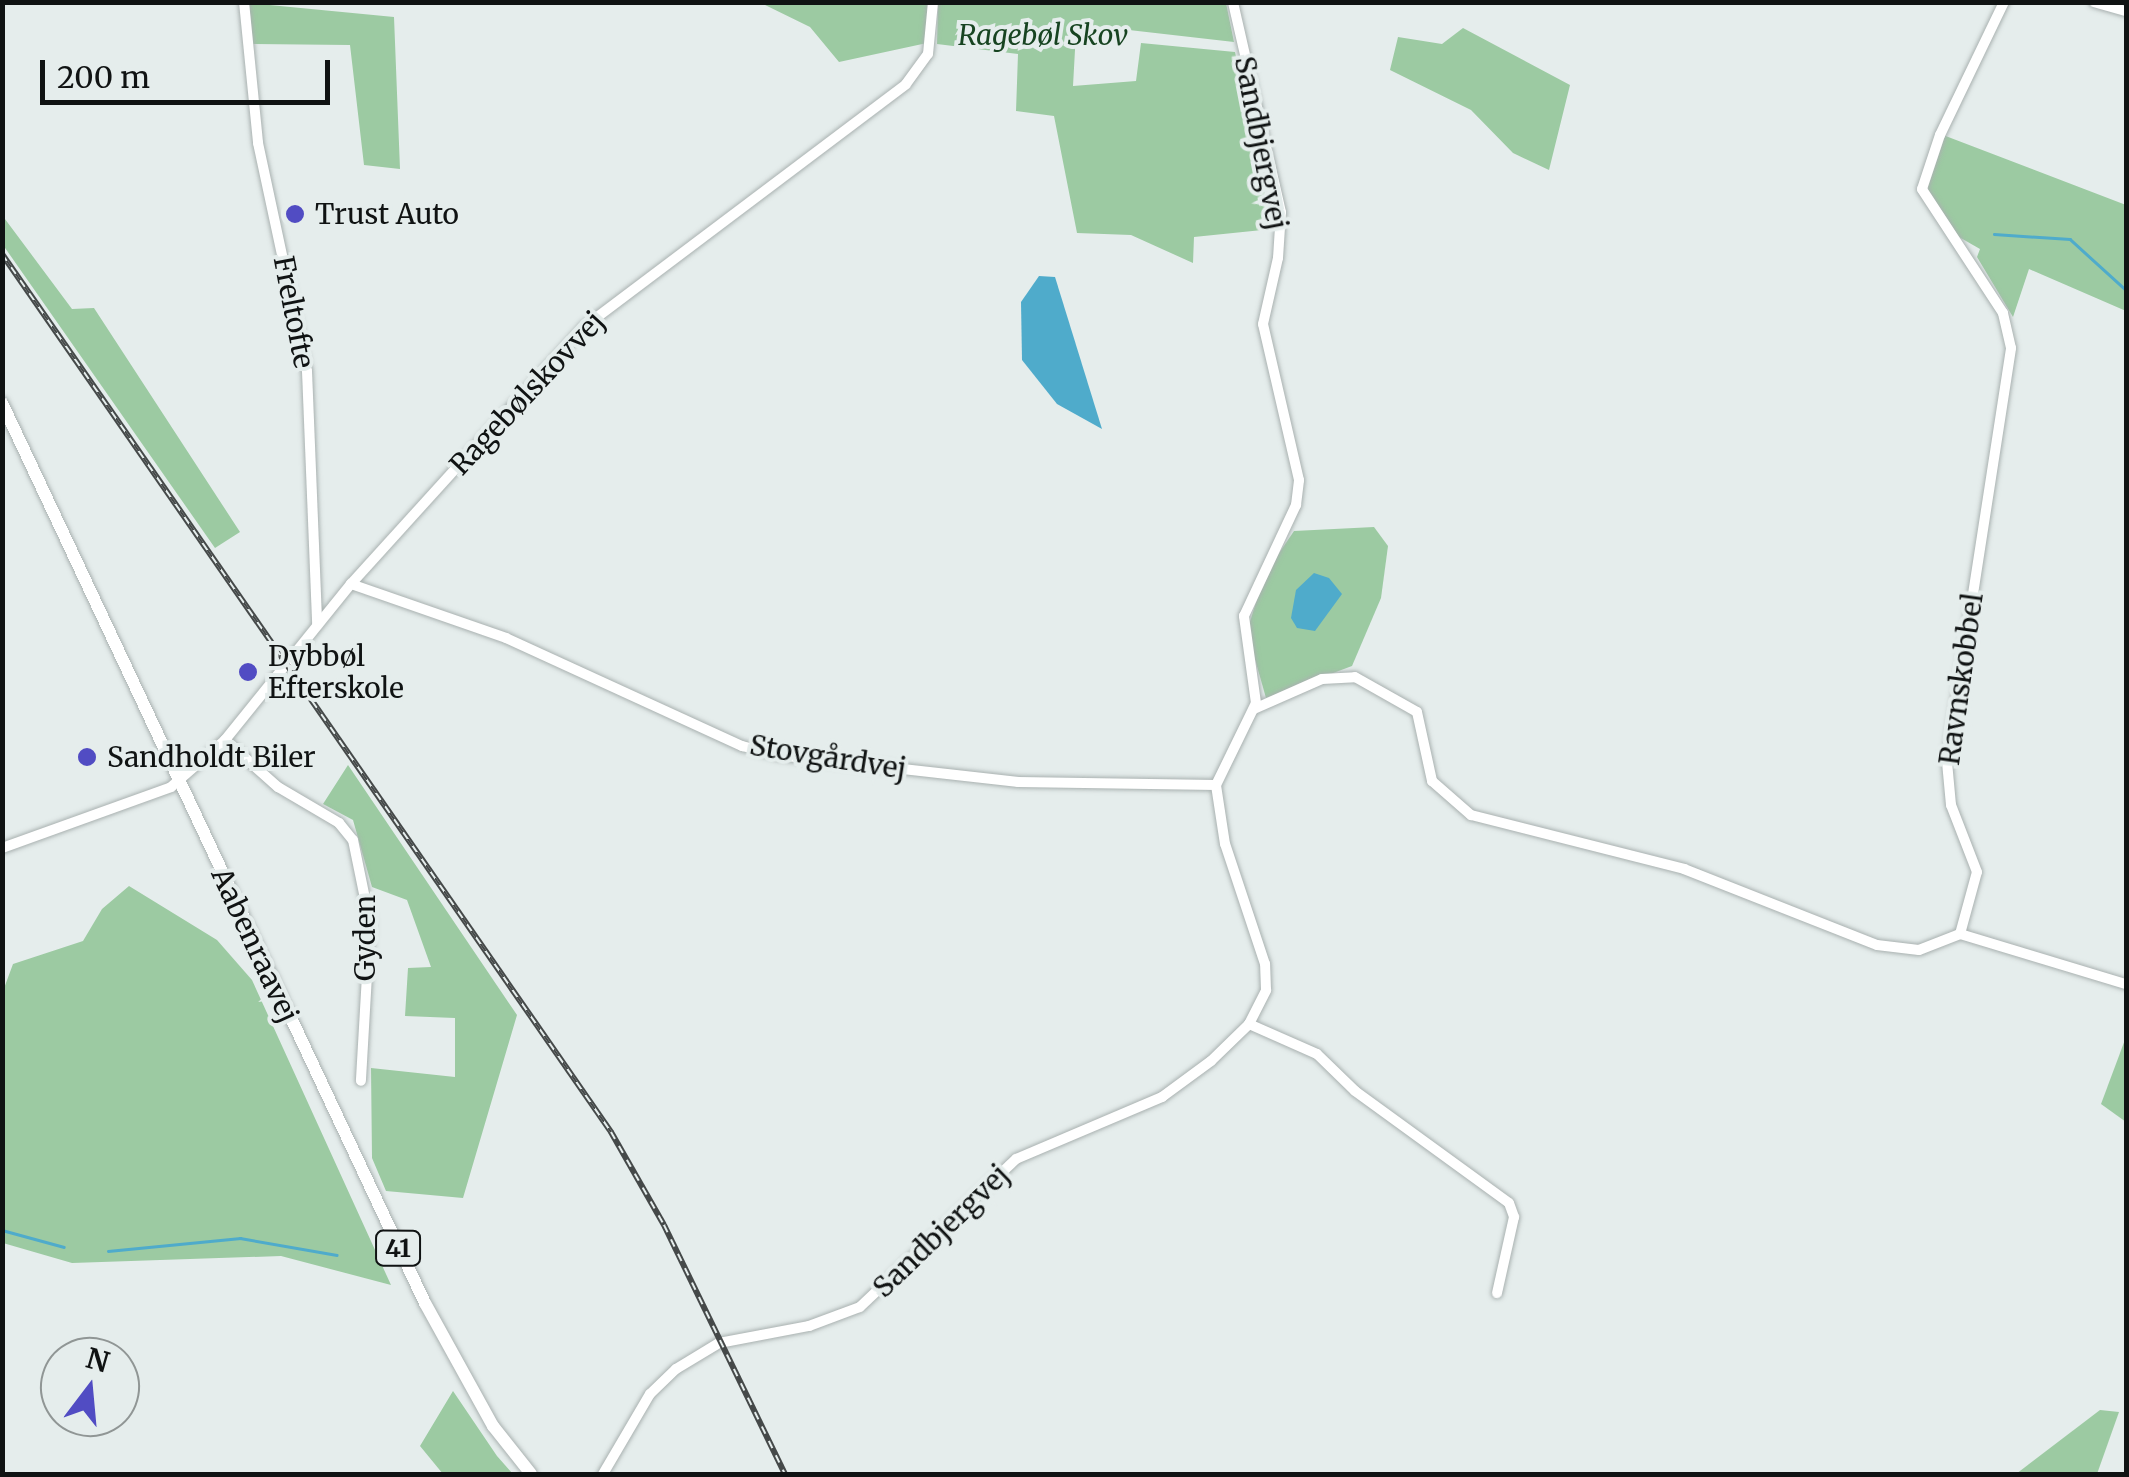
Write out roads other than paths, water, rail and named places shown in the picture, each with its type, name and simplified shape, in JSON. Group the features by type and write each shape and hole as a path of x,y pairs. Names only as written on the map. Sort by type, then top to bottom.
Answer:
{"main road":[{"name":"Aabenraavej","path":"2,403 175,784 450,1353 531,1474"}],"street":[{"name":"Freltofte","path":"244,2 258,143 307,371 317,625"},
{"name":"Ragebølskovvej","path":"175,784 225,740 351,584 584,327 906,84 928,54 934,2"},
{"name":"Sandbjergvej","path":"1233,2 1280,212 1278,258 1263,324 1298,480 1296,505 1244,616 1254,710"},
{"name":"Ravnskobbel","path":"1960,934 1977,872 1951,805 1947,762 2011,348 2003,313 1922,189 1940,135 2004,2"},
{"path":"2094,2 2126,11"},
{"name":"Stovgårdvej","path":"351,584 506,638 742,746 778,755 1018,782 1216,785"},
{"path":"1216,785 1254,710 1322,679 1355,677 1417,712 1432,781 1471,815 1684,869 1877,945 1919,950 1960,934 2126,984"},
{"name":"Gyden","path":"225,740 278,786 339,823 353,840 370,923 361,1081"},
{"path":"2,848 175,784"},
{"name":"Sandbjergvej","path":"604,1474 650,1394 686,1362 719,1343 809,1326 860,1308 992,1176 1041,1144 1162,1097 1249,1024 1267,976 1225,844 1216,785"},
{"path":"1249,1024 1317,1054 1356,1090 1509,1203 1514,1218 1497,1293"}],"water":[{"path":"1039,276 1055,277 1102,429 1057,404 1022,360 1021,302"},
{"path":"1314,573 1329,578 1342,594 1315,631 1297,628 1291,618 1296,590"}],"waterway":[{"path":"1994,234 2070,239 2126,290"},
{"path":"2,1230 64,1247"},
{"path":"108,1251 240,1238 337,1255"}],"railway":[{"path":"2,254 611,1132 664,1225 785,1474"}],"place":[{"name":"Trust Auto","path":"295,214"},
{"name":"Dybbøl Efterskole","path":"248,672"},
{"name":"Sandholdt Biler","path":"87,757"}],"park label":[{"name":"Ragebøl Skov","path":"1043,35"}]}
